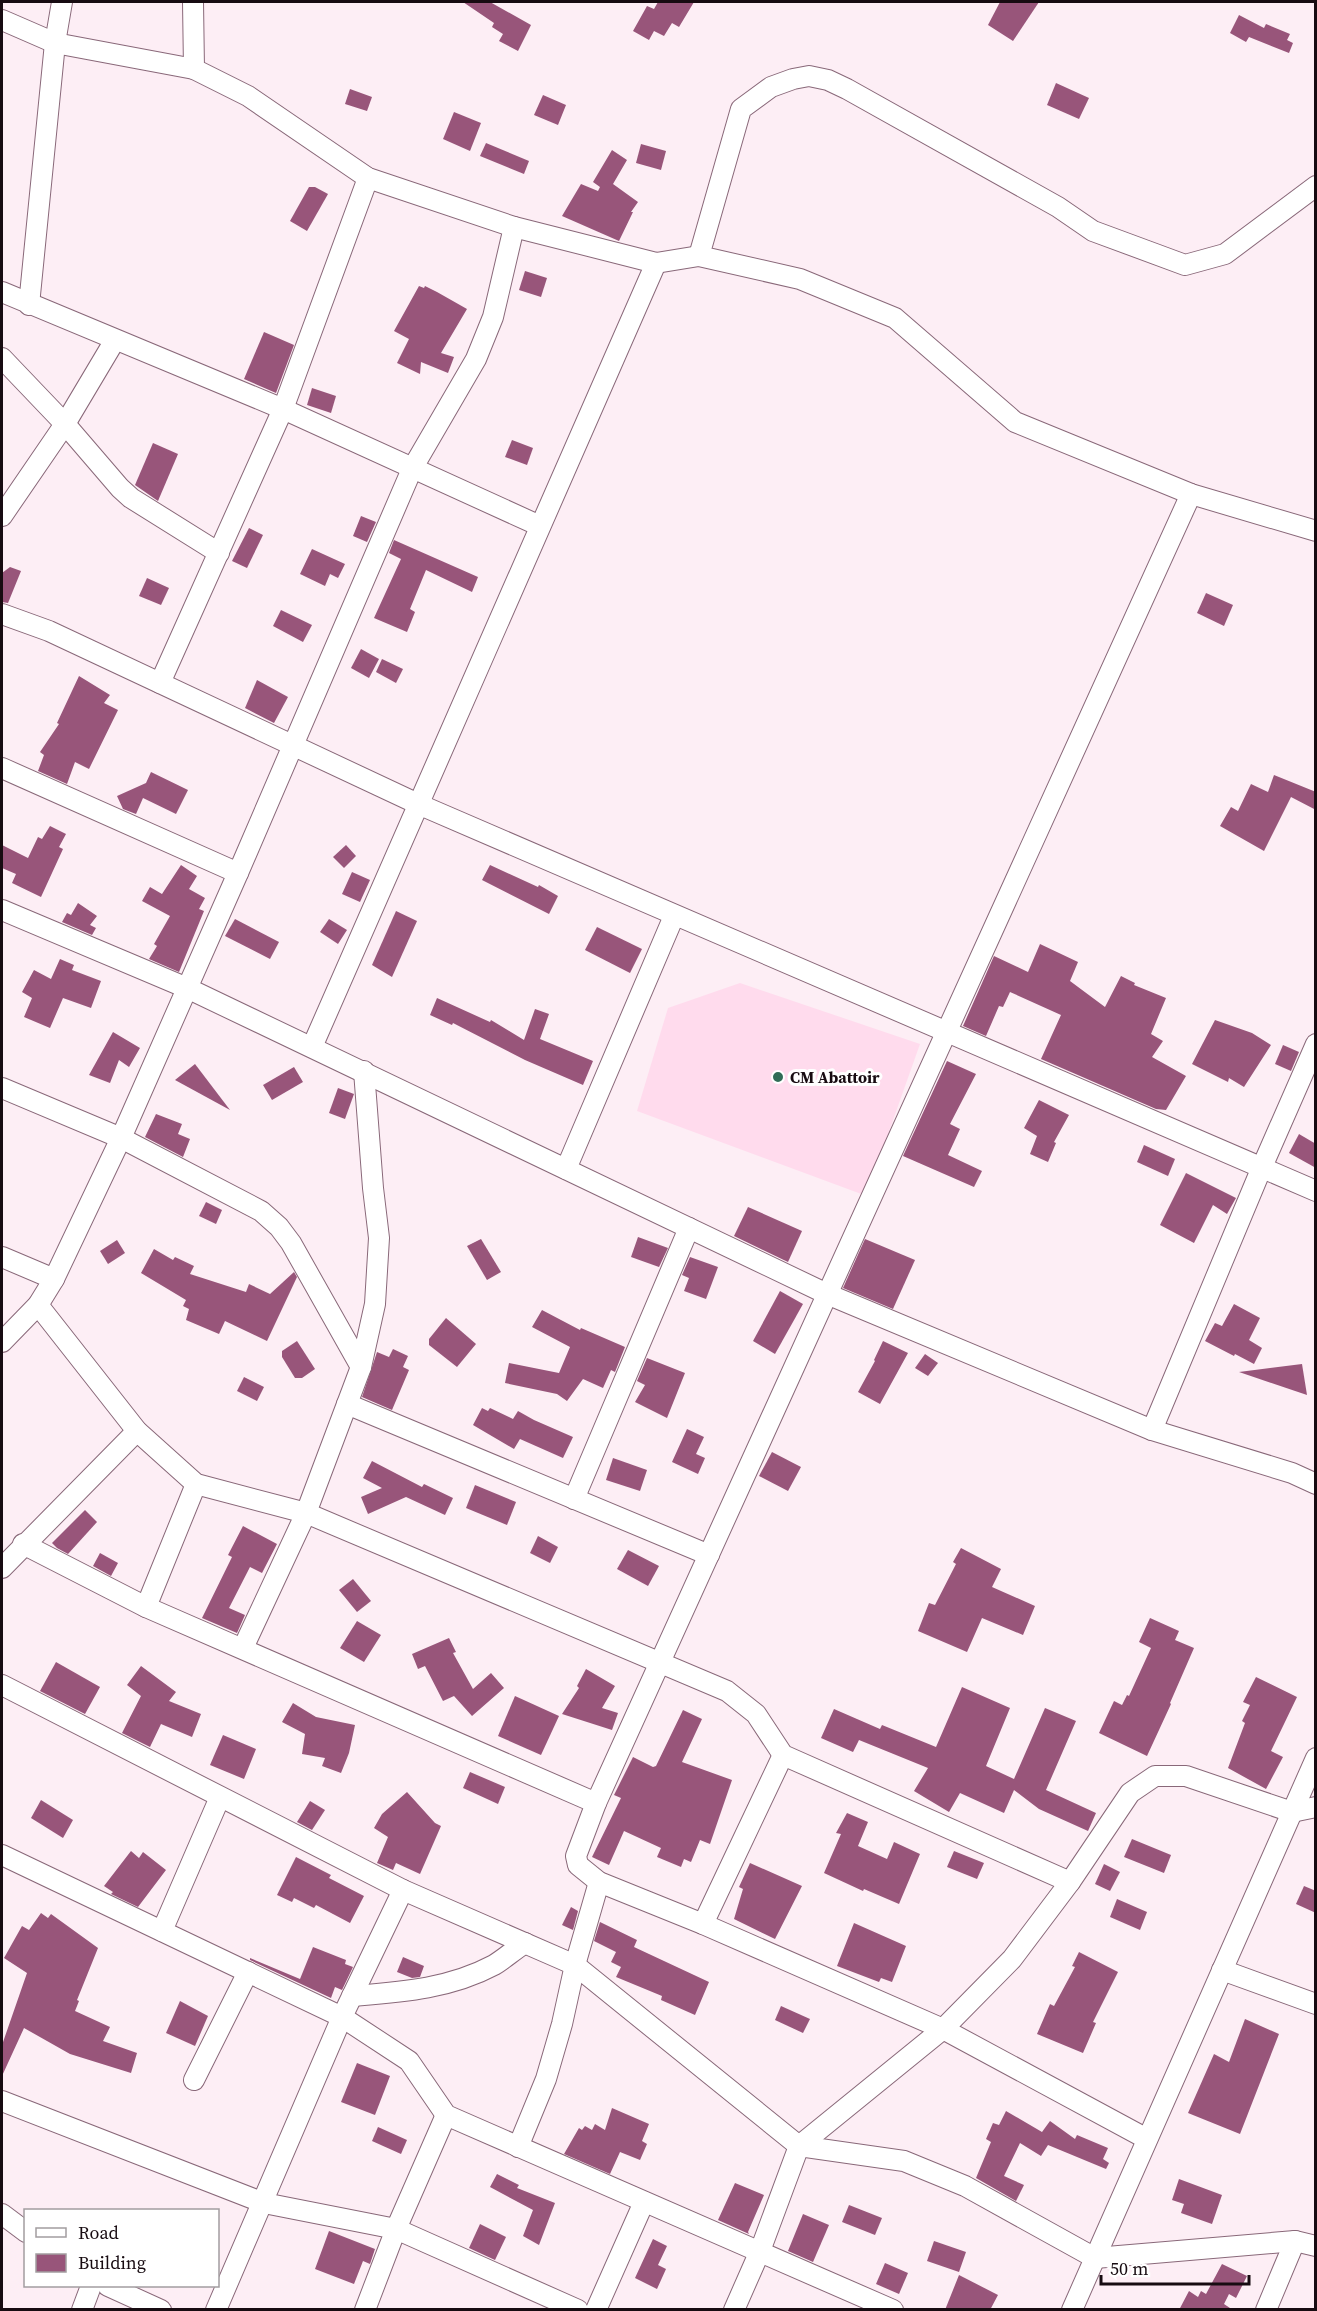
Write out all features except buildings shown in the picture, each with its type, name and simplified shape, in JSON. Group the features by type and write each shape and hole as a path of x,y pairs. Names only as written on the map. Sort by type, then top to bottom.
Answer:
{"street":[{"path":"29,305 55,43 62,2"},
{"path":"193,2 194,69"},
{"path":"2,20 55,43 194,69 248,96 368,178 514,227 656,263 699,256 800,279 896,318 1015,422 1191,494 1316,531"},
{"path":"699,256 741,109 771,87 809,76 828,80 847,89 1058,207 1093,231 1185,265 1225,254 1316,186"},
{"path":"160,683 283,409 368,178"},
{"path":"2,1342 38,1305 54,1279 120,1138 188,988 412,469 476,359 493,317 514,227"},
{"path":"312,1047 656,263"},
{"path":"2,292 283,409 540,526"},
{"path":"2,516 65,424 115,340"},
{"path":"2,358 131,498 219,553"},
{"path":"1147,2139 943,2029 703,1924 599,1882 578,1864 576,1856 596,1803 659,1663 1191,494"},
{"path":"2,614 49,631 418,804 1316,1191"},
{"path":"2,768 238,873"},
{"path":"2,910 188,988 827,1294 1152,1430 1292,1473 1316,1484"},
{"path":"566,1169 674,916"},
{"path":"1152,1430 1316,1044"},
{"path":"243,1648 306,1513 361,1367 375,1304 379,1238 364,1071"},
{"path":"2,1088 120,1138 261,1211 279,1227 291,1243 361,1367"},
{"path":"574,1499 689,1228"},
{"path":"2,1257 54,1279"},
{"path":"38,1305 137,1431 196,1484 306,1513 728,1690 756,1714 783,1755 1070,1882"},
{"path":"347,1404 708,1555"},
{"path":"2,1568 23,1544 137,1431"},
{"path":"146,1607 196,1484"},
{"path":"23,1544 146,1607 596,1803"},
{"path":"2,1685 402,1890 575,1965 799,2146 904,2161 965,2186 1095,2258 1295,2241 1316,2246"},
{"path":"703,1924 783,1755"},
{"path":"1072,2310 1316,1758"},
{"path":"734,2310 760,2252 799,2146 943,2029 1012,1959 1070,1882 1130,1794 1155,1776 1186,1776 1292,1812 1316,1807"},
{"path":"162,1931 220,1797"},
{"path":"2,1855 342,2017 409,2061 446,2115 893,2310"},
{"path":"518,2147 546,2079 599,1882"},
{"path":"216,2310 264,2203 342,2017 402,1890"},
{"path":"352,1996 438,1987 466,1978 494,1964 525,1943"},
{"path":"1222,1970 1316,2004"},
{"path":"194,2080 248,1972"},
{"path":"2,2101 264,2203 396,2229 578,2310"},
{"path":"365,2310 396,2229 446,2115"},
{"path":"596,2310 645,2202"},
{"path":"2,2214 24,2230"},
{"path":"1266,2310 1295,2241"},
{"path":"82,2310 91,2287"},
{"path":"110,2287 161,2310"}],"shaded area":[{"name":"CM Abattoir","path":"740,983 920,1044 864,1195 637,1111 668,1008"}],"place":[{"name":"CM Abattoir","path":"778,1077"}]}
